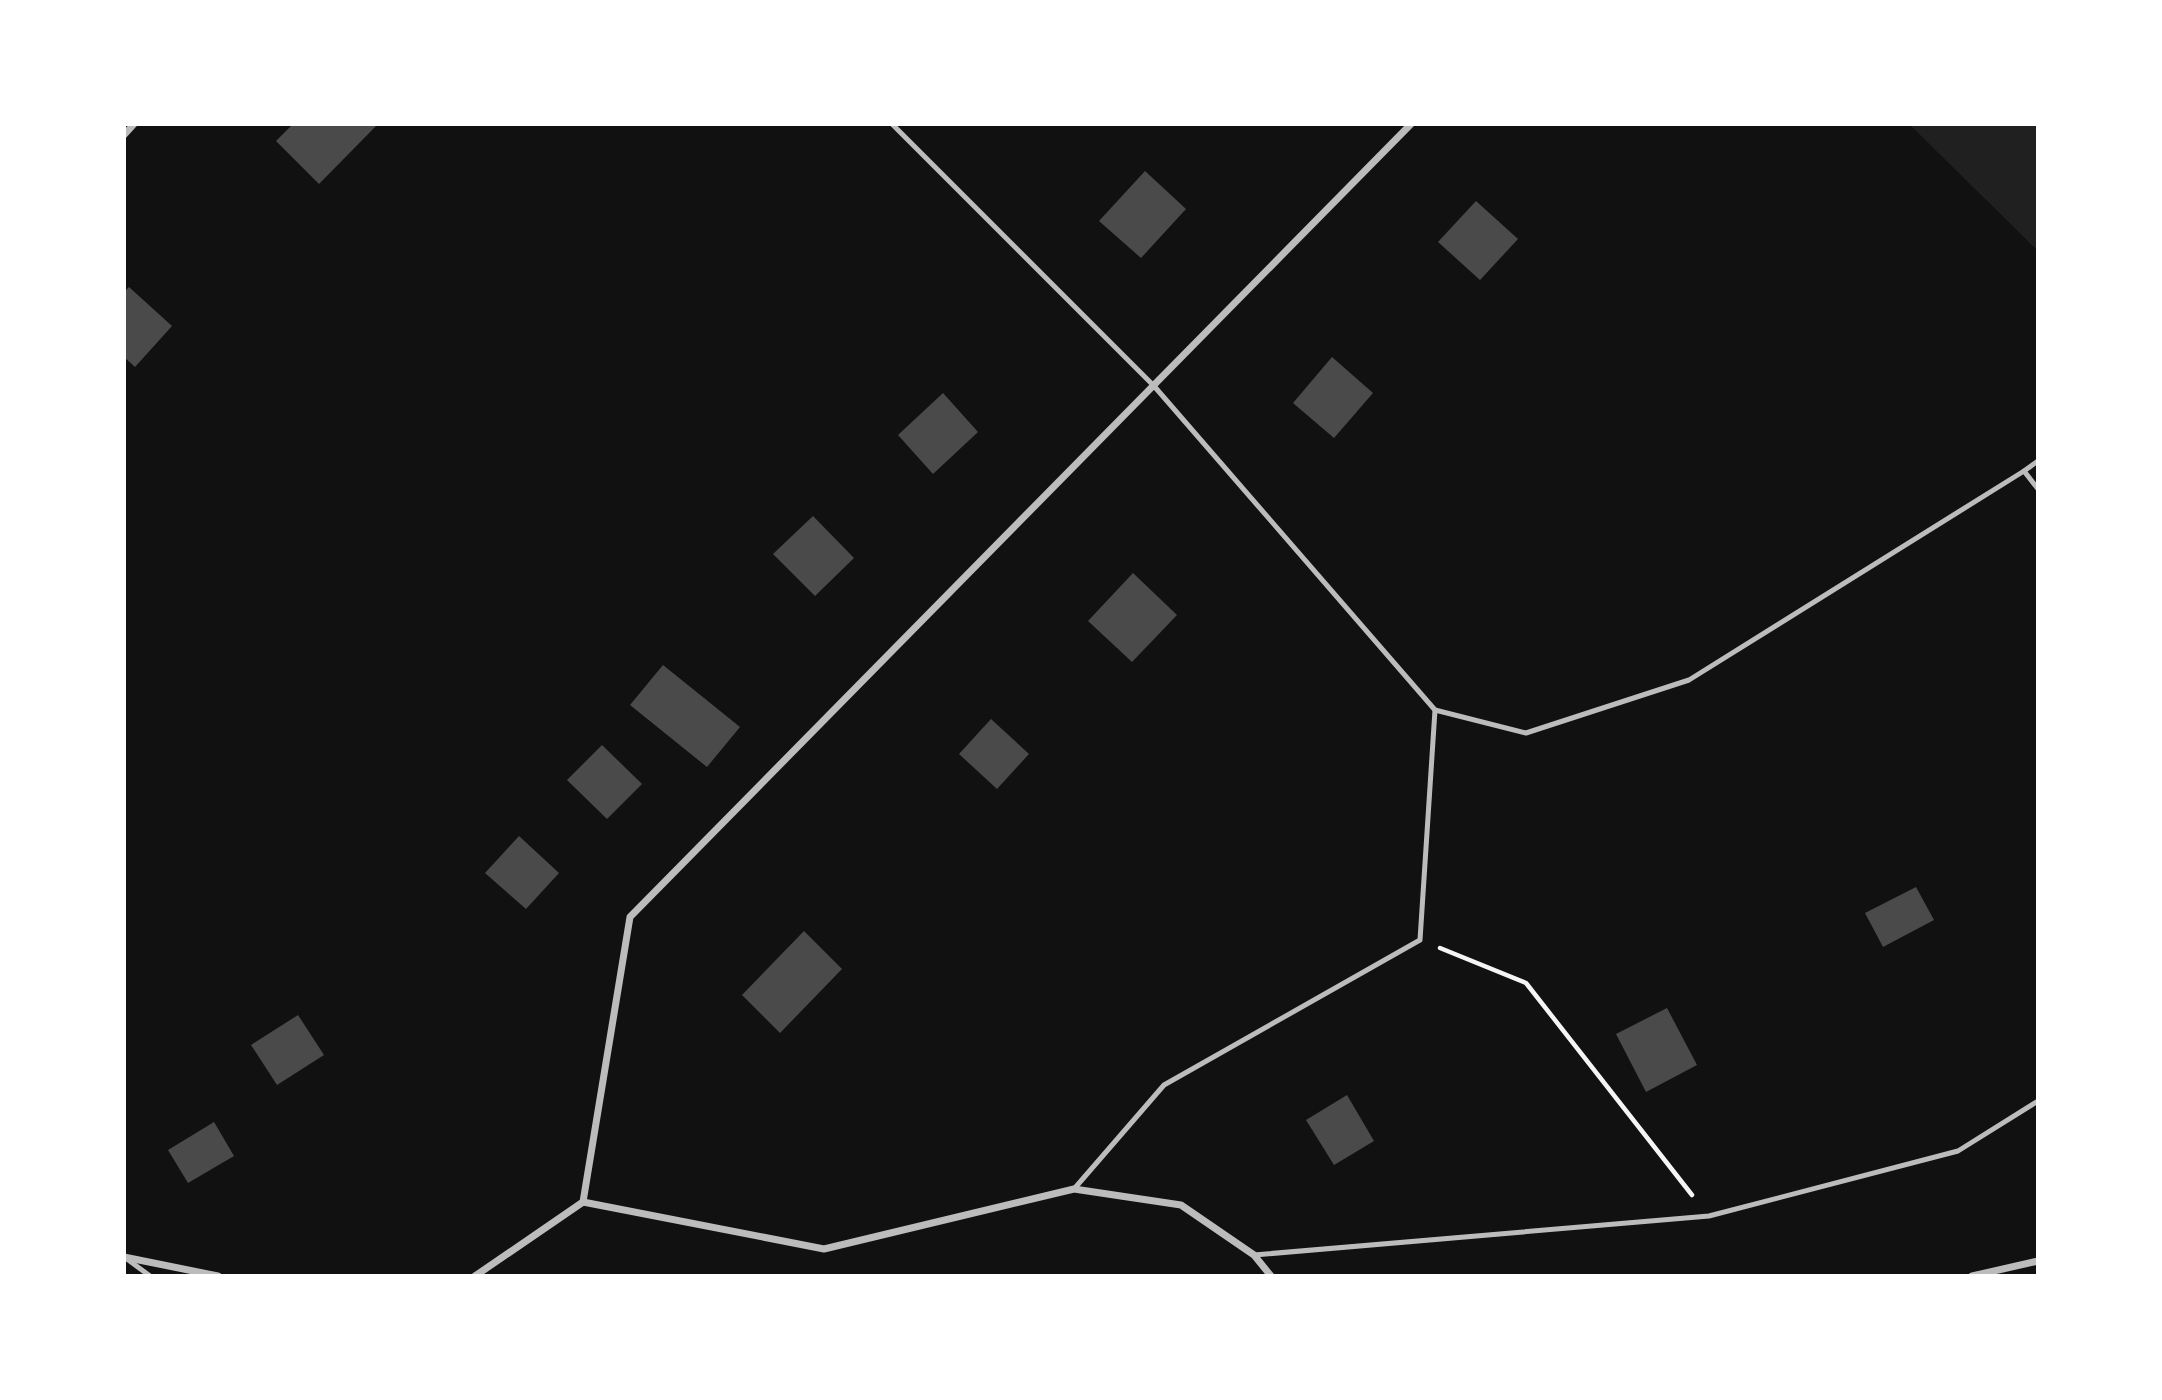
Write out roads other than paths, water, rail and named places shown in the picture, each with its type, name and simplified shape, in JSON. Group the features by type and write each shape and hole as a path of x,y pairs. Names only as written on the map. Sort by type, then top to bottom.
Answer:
{"street":[{"path":"124,135 134,124"},
{"path":"583,1202 630,918 1411,124"},
{"path":"474,1276 583,1202 824,1249 1074,1189 1181,1205 1254,1255 1271,1276"},
{"path":"124,1257 218,1276"},
{"path":"1972,1276 2038,1261"}],"lane":[{"path":"892,124 1154,386 1435,710 1526,733 1689,680 2038,461"},
{"path":"2024,471 2038,489"},
{"path":"1074,1189 1164,1085 1420,940 1435,710"},
{"path":"1254,1255 1709,1216 1958,1151 2038,1101"},
{"path":"124,1257 150,1276"}]}
